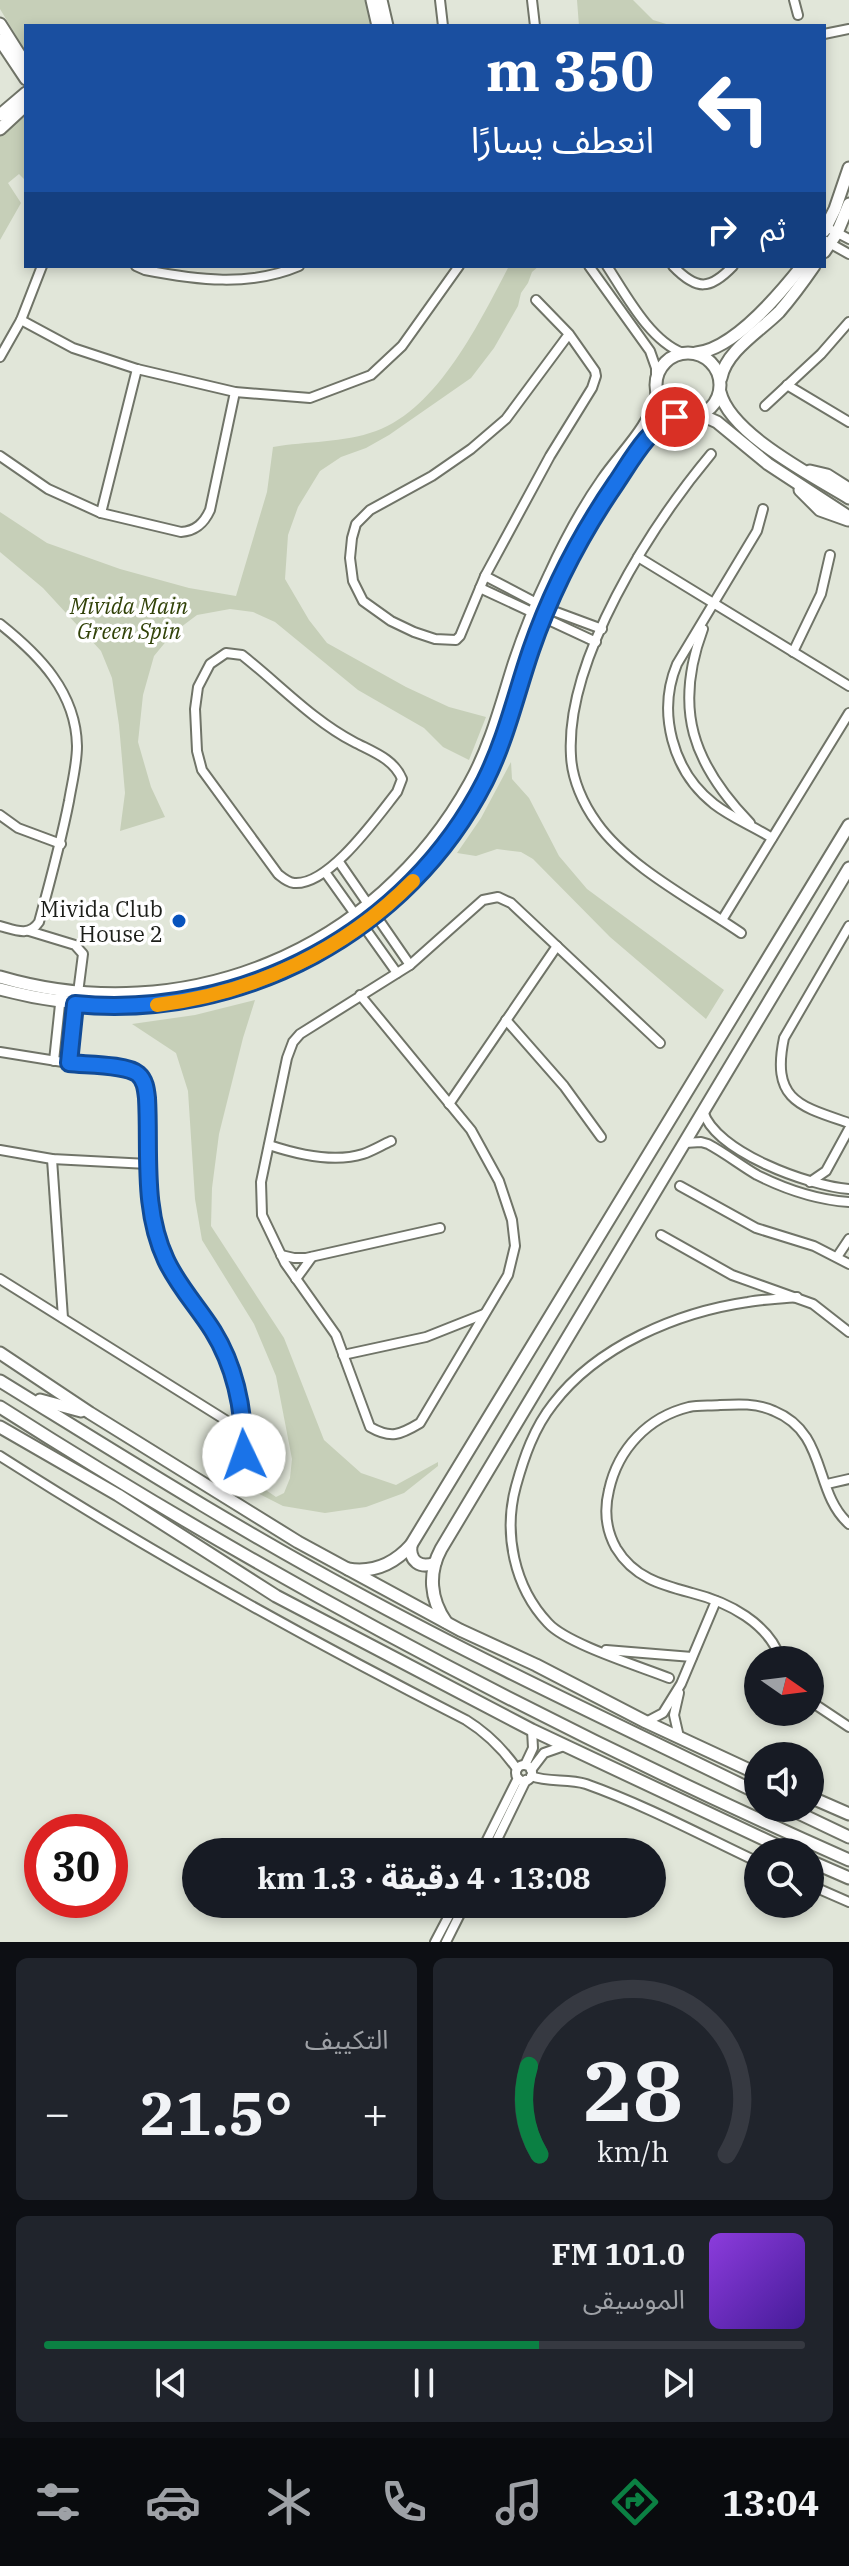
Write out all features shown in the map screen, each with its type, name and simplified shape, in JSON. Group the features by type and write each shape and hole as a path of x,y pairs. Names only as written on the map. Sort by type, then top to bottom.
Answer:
{"street":[{"path":"372,0 378,24"},
{"path":"381,0 387,24"},
{"path":"440,0 443,24"},
{"path":"532,0 535,24"},
{"path":"794,0 798,15"},
{"path":"0,24 24,62"},
{"path":"826,34 849,29"},
{"path":"0,40 24,76"},
{"path":"0,115 24,95"},
{"path":"0,129 24,107"},
{"path":"849,168 828,229 826,245 849,254"},
{"path":"828,229 849,204"},
{"path":"828,229 849,239"},
{"path":"0,357 21,320 41,268"},
{"path":"140,268 210,281 256,278 292,268"},
{"path":"21,320 73,348 137,369 235,392 310,398 371,375 402,346 458,268"},
{"path":"590,268 650,351 662,404 670,412 686,417 706,417 717,422 753,453 800,485 810,503 820,510 831,516 848,510 808,473 740,424 726,410 714,366 700,355 669,347 658,337 608,268"},
{"path":"675,268 698,284 708,285 717,282 731,268"},
{"path":"0,989 76,998 177,990 235,976 296,952 372,910 422,853 470,783 579,518 610,470 649,419 659,372 665,363 687,353 713,349 731,337 777,296 800,268"},
{"path":"540,611 602,502 659,426 667,421 703,414 712,407 726,362 780,310 812,268"},
{"path":"536,300 569,334 595,371 595,381 485,576 460,636 456,640 435,639 391,621 363,601 353,581 350,558 356,524 370,510 432,476 471,449 506,419 569,334"},
{"path":"765,406 821,354 849,322"},
{"path":"101,513 137,369"},
{"path":"787,385 849,422"},
{"path":"0,456 48,489 101,513 181,532 190,531 205,519 210,510 235,392"},
{"path":"711,454 673,501 638,557 596,642 580,688 572,727 571,759 581,794 597,824 622,850 741,933"},
{"path":"800,485 808,473"},
{"path":"808,473 827,475 849,489"},
{"path":"763,509 757,531 686,647 671,678 668,697 670,734 682,764 699,790 730,815 772,838"},
{"path":"793,652 817,604 827,577 830,555"},
{"path":"638,557 849,686"},
{"path":"485,576 596,642"},
{"path":"480,588 540,611 602,629"},
{"path":"708,615 691,676 690,706 694,732 701,755 719,788 754,827"},
{"path":"0,624 30,649 65,695 72,715 77,755 61,844 39,922 29,931"},
{"path":"226,653 242,655 333,731 381,756 398,770 402,779 397,792 339,862 298,884 287,881 278,874 202,770 196,741 196,698 206,671 218,657 226,653"},
{"path":"722,920 849,713"},
{"path":"0,815 18,828 61,844"},
{"path":"348,1569 379,1567 400,1556 411,1545 849,825"},
{"path":"339,862 410,965"},
{"path":"446,1622 433,1594 435,1563 849,868"},
{"path":"325,872 397,973"},
{"path":"360,995 471,1130 499,1181 512,1220 515,1246 508,1275 420,1423 401,1434 382,1434 370,1427 336,1335 281,1255 262,1215 261,1182 293,1042 308,1028 360,995 410,965 483,900 498,897 511,903 660,1043"},
{"path":"0,926 29,931 80,948 83,959 69,1063"},
{"path":"810,1182 826,1171 849,1126 812,1111 793,1099 781,1075 780,1056 784,1038 849,926"},
{"path":"449,1104 557,946"},
{"path":"0,977 61,996"},
{"path":"54,1061 61,996"},
{"path":"506,1020 564,1086 601,1137"},
{"path":"0,1052 126,1069 142,1078 147,1098 150,1206 158,1238 166,1260 224,1352 237,1394 244,1455"},
{"path":"703,1111 715,1133 763,1163 810,1182 849,1189"},
{"path":"269,1145 303,1156 334,1156 361,1155 391,1141"},
{"path":"685,1143 708,1144 784,1187 811,1196 849,1202"},
{"path":"727,1156 734,1145"},
{"path":"0,1150 52,1159 148,1164"},
{"path":"52,1159 63,1318"},
{"path":"680,1186 756,1228 814,1246 845,1260 849,1239"},
{"path":"281,1255 312,1257 440,1228"},
{"path":"661,1235 732,1275 797,1297 825,1311 849,1332"},
{"path":"296,1279 312,1257"},
{"path":"0,1279 243,1431"},
{"path":"669,1678 564,1636 548,1623 522,1583 513,1556 510,1529 512,1501 532,1437 553,1404 580,1375 612,1352 655,1329 701,1312 748,1302 797,1297"},
{"path":"343,1355 426,1337 485,1314"},
{"path":"0,1353 90,1413 298,1542 446,1622 744,1767"},
{"path":"0,1381 291,1556 559,1698 744,1786"},
{"path":"27,1397 90,1413"},
{"path":"773,1646 767,1634 750,1619 716,1601 647,1579 629,1565 616,1548 608,1527 605,1505 613,1471 631,1442 658,1419 690,1407 753,1405 775,1411 794,1423 809,1439 837,1510 849,1524"},
{"path":"0,1407 176,1516 329,1604 585,1737 849,1860"},
{"path":"0,1427 118,1495 276,1596 532,1730 761,1838"},
{"path":"0,1456 85,1510 235,1597 466,1720 484,1731 525,1773 548,1781 582,1782 744,1855"},
{"path":"827,1484 849,1479"},
{"path":"411,1545 411,1556 415,1562 425,1566 435,1563"},
{"path":"276,1596 329,1604"},
{"path":"679,1737 674,1715 681,1684 716,1601"},
{"path":"597,1649 692,1657"},
{"path":"536,1665 559,1698"},
{"path":"646,1722 663,1713 681,1684"},
{"path":"824,1710 849,1727"},
{"path":"497,1838 525,1773 533,1748 532,1730"},
{"path":"489,1838 525,1773 544,1753 565,1745"},
{"path":"824,1803 849,1814"},
{"path":"817,1822 849,1837"},
{"path":"824,1867 849,1878"},
{"path":"824,1891 849,1902"},
{"path":"435,1942 448,1918"},
{"path":"446,1942 458,1918"}],"green space":[{"path":"0,0 365,0 371,24 24,24 24,49 0,9"},
{"path":"577,0 633,0 653,20 666,24 579,24"},
{"path":"24,114 24,179 19,174 8,183 21,203 0,240 0,136"},
{"name":"Mivida Main Green Spin","path":"508,268 537,268 494,348 471,378 389,435 341,457 320,471 298,507 288,535 285,579 309,620 327,643 406,687 449,707 486,717 469,760 443,747 424,728 358,690 275,622 253,612 230,609 197,615 173,633 154,656 143,695 138,742 151,787 165,817 120,831 125,793 112,678 101,651 43,588 0,552 0,512 47,543 120,569 189,588 236,596 267,492 273,447 351,438 399,420 438,383 485,312"},
{"path":"511,762 512,779 529,798 559,856 587,889 724,990 706,1019 610,937 533,859 521,852 497,849 476,856 457,853 481,818"},
{"path":"255,1000 219,1134 211,1226 284,1338 324,1440 361,1473 396,1485 438,1462 438,1466 404,1493 366,1507 325,1513 283,1506 244,1486 248,1478 276,1497 284,1493 290,1478 292,1459 276,1376 254,1324 202,1240 195,1199 188,1091 176,1053 132,1024 195,1015"}],"slow traffic":[{"path":"157,1005 224,992 291,968 353,930 413,881"}],"place":[{"name":"Mivida Club House 2","path":"179,921"}],"route":[{"path":"244,1455 242,1415 230,1366 213,1331 166,1260 151,1214 144,1082 138,1074 126,1069 69,1063 75,1004 122,1006 179,1002 269,978 333,944 400,894 453,833 485,781 508,726 536,635 567,566 602,502 659,426 675,417"}]}
